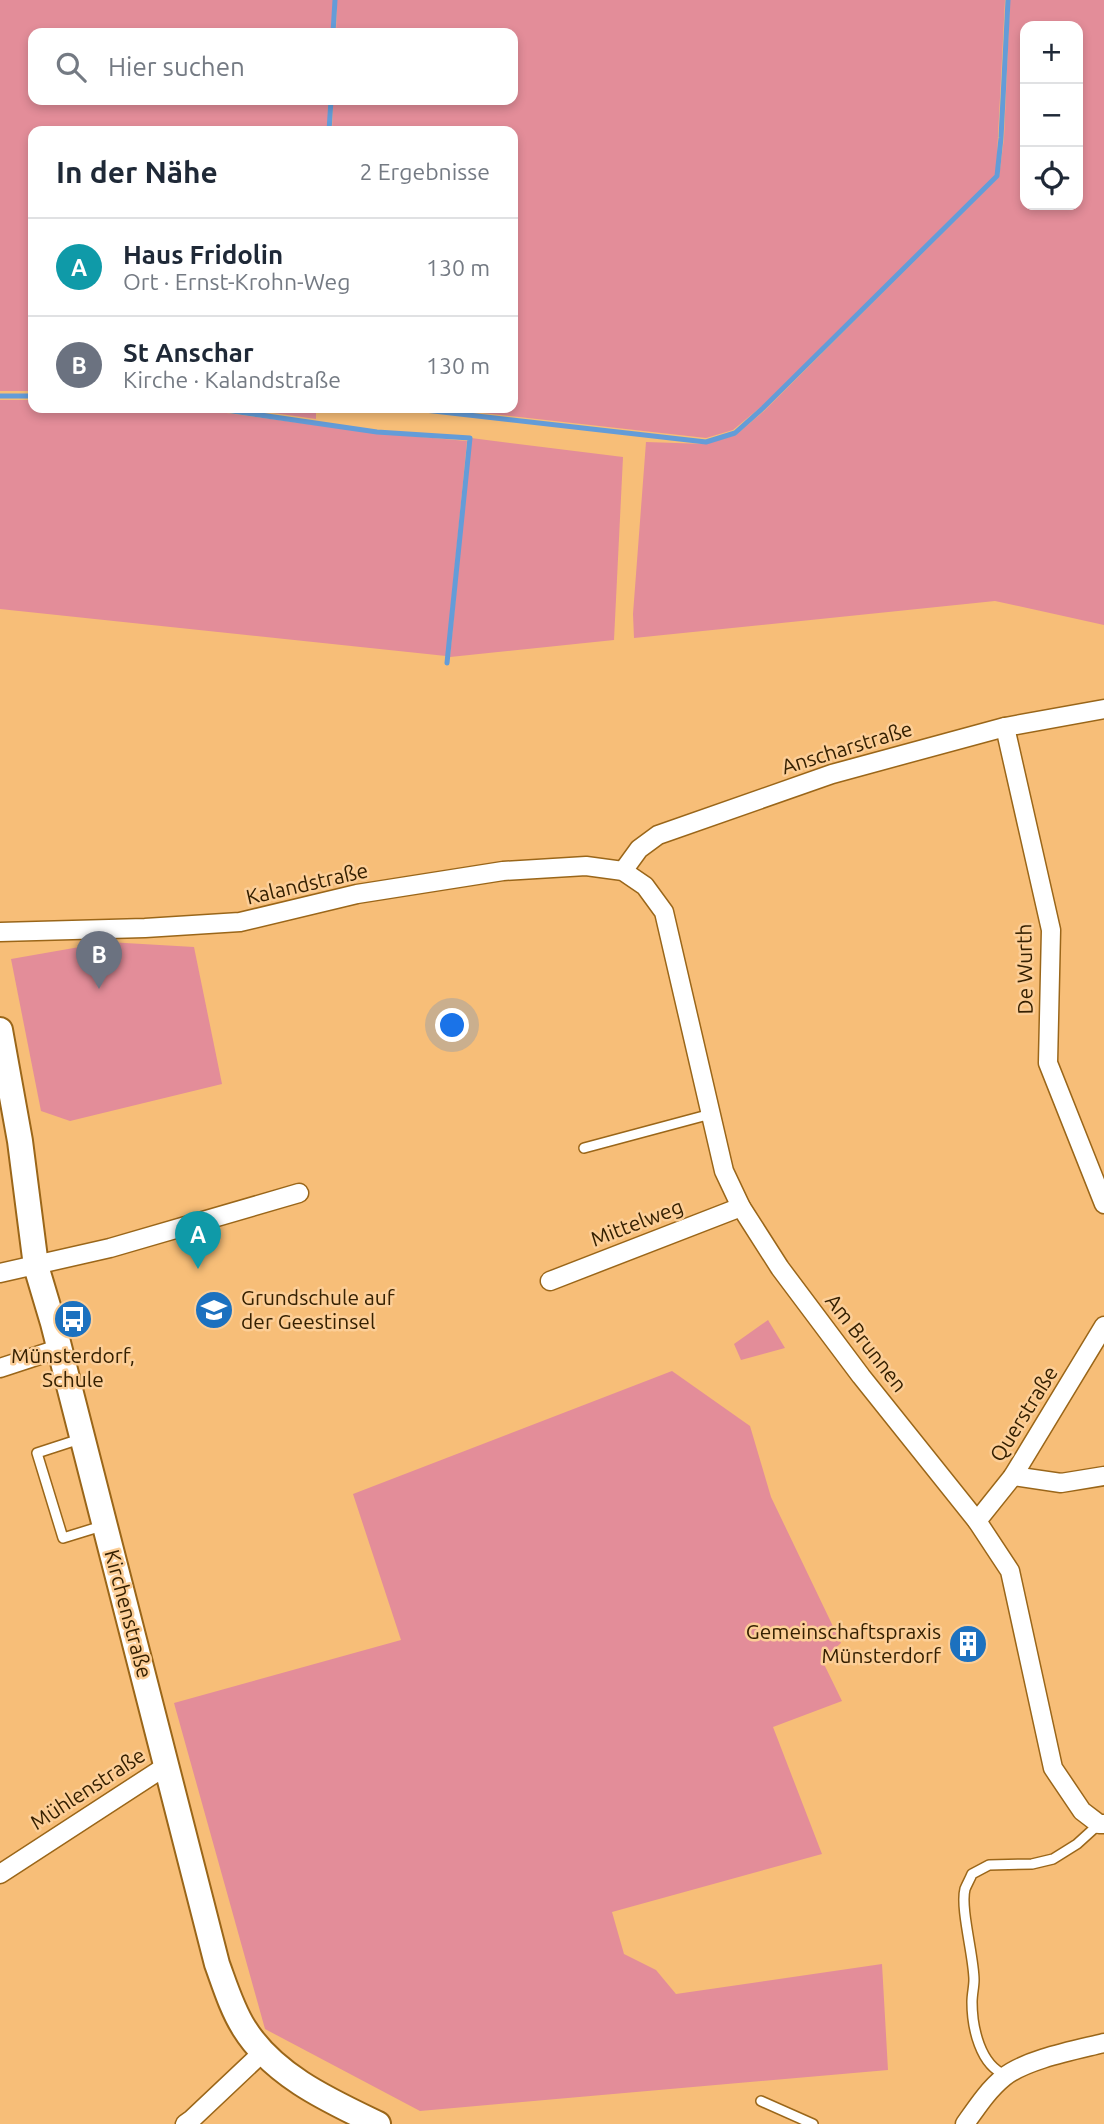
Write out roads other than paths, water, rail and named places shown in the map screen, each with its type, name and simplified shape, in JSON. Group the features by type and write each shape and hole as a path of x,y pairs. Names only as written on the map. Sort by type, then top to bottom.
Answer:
{"street":[{"name":"Anscharstraße","path":"623,871 639,849 659,835 832,774 1005,727 1104,709"},
{"name":"De Wurth","path":"1005,727 1051,930 1048,1063 1104,1204"},
{"name":"Kalandstraße","path":"0,932 240,922 357,894 503,871 586,866 623,871"},
{"name":"Am Brunnen","path":"623,871 645,886 664,912 724,1171 741,1207 796,1290 977,1521 1010,1572 1054,1768 1082,1811 1101,1824"},
{"name":"Kirchenstraße","path":"0,1030 20,1141 36,1266 217,1964 244,2028 263,2052 301,2084 379,2124"},
{"path":"0,1273 122,1244 299,1192"},
{"name":"Mittelweg","path":"550,1281 741,1207"},
{"name":"Querstraße","path":"977,1521 1013,1476 1104,1326"},
{"path":"0,1367 58,1349"},
{"path":"1013,1476 1061,1483 1104,1476"},
{"name":"Mühlenstraße","path":"0,1874 166,1766"},
{"path":"965,2124 989,2091 1006,2075 1052,2057 1104,2043"},
{"path":"185,2124 263,2052"}],"lane":[{"path":"584,1148 711,1114"},
{"path":"82,1438 37,1453 63,1538 105,1525"},
{"path":"1006,2075 999,2073 988,2063 974,2025 974,1980 965,1891 972,1874 989,1865 1032,1864 1053,1860 1101,1824"},
{"path":"761,2101 813,2124"}],"waterway":[{"path":"333,28 335,0"},
{"path":"451,413 706,442 735,433 997,176 1008,0"},
{"path":"329,126 331,105"},
{"path":"0,396 28,396"},
{"path":"246,413 377,432 470,438 447,663"}],"place":[{"name":"St Anschar","path":"99,989"},
{"name":"Haus Fridolin","path":"198,1269"},
{"name":"Grundschule auf der Geestinsel","path":"214,1310"},
{"name":"Münsterdorf, Schule","path":"73,1319"},
{"name":"Gemeinschaftspraxis Münsterdorf","path":"968,1644"}]}
